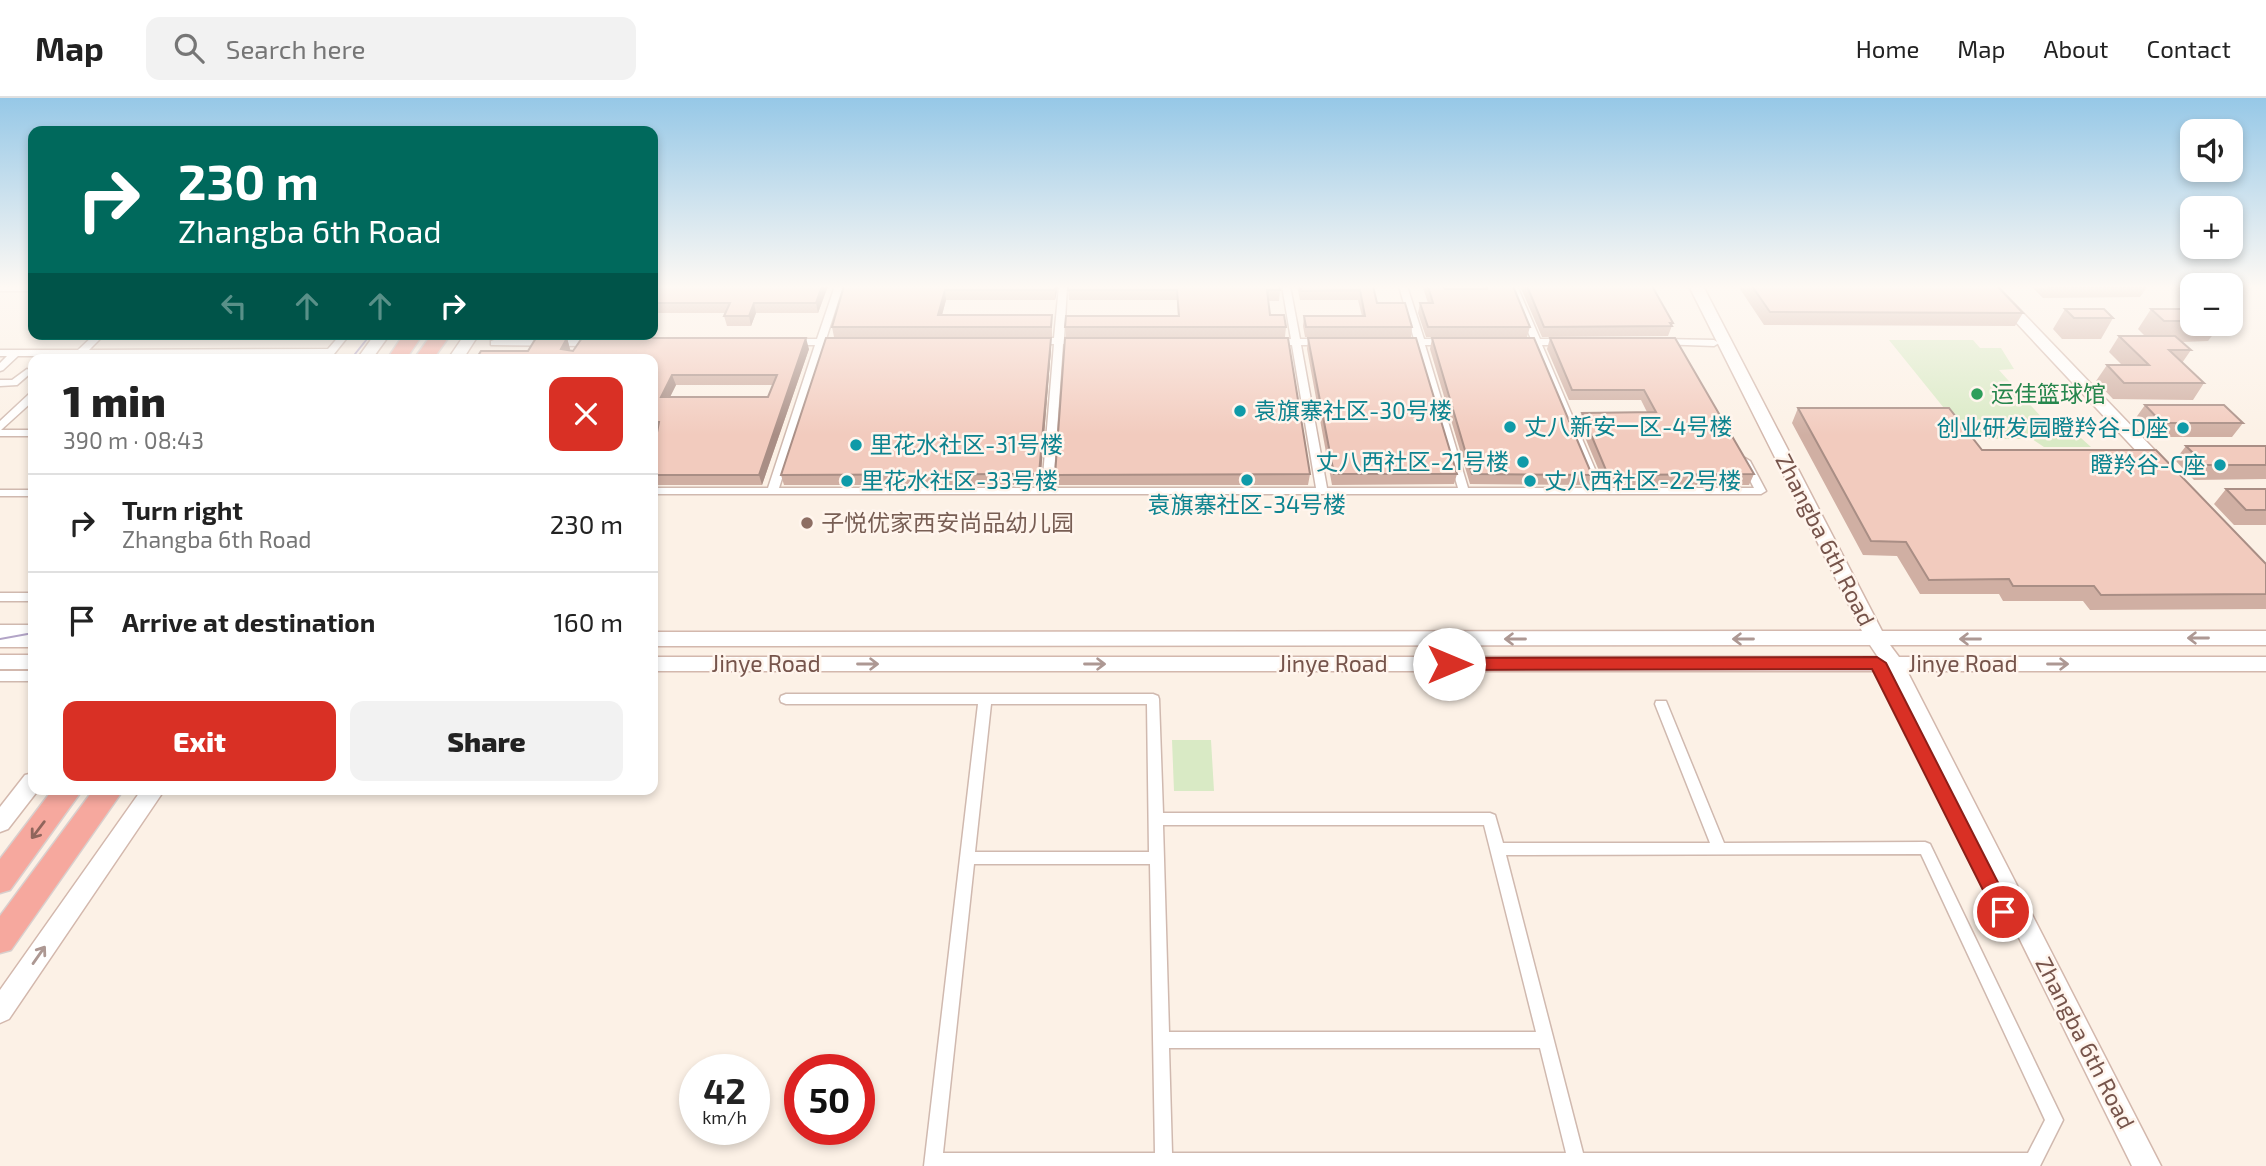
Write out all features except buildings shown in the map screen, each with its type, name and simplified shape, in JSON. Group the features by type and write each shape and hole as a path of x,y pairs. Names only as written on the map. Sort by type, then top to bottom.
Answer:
{"highway":[{"path":"4,876 65,795"},
{"path":"0,940 106,795"}],"main road":[{"name":"Zhangba 6th Road","path":"1710,336 2147,1166"},
{"name":"Zhangba 6th Road","path":"1720,336 1869,639"},
{"path":"2036,336 2171,477"},
{"path":"368,354 378,340"},
{"name":"Jinye Road","path":"658,639 2266,638"},
{"path":"0,640 28,640"},
{"path":"0,662 28,662"},
{"name":"Jinye Road","path":"658,664 2266,664"},
{"name":"Zhangba 6th Road","path":"1885,664 2133,1166"},
{"path":"0,823 28,787"},
{"path":"0,1011 150,795"}],"street":[{"path":"772,491 824,336"},
{"path":"1047,490 1059,336"},
{"path":"1295,336 1322,491"},
{"path":"1418,336 1464,491"},
{"path":"1533,336 1599,491"},
{"path":"79,354 94,340"},
{"path":"331,354 341,340"},
{"path":"494,343 562,340"},
{"path":"590,340 608,343"},
{"path":"1017,341 1087,341"},
{"path":"782,342 850,342"},
{"path":"1268,342 1337,342"},
{"path":"1392,342 1459,342"},
{"path":"1510,342 1574,342"},
{"path":"1651,342 1714,343"},
{"path":"1676,342 1683,354"},
{"path":"0,353 36,354"},
{"path":"0,368 15,353"},
{"path":"0,383 14,383 27,372"},
{"path":"0,427 28,401"},
{"path":"0,433 28,433"},
{"path":"658,491 1762,491 1735,445"},
{"path":"0,493 28,493"},
{"path":"0,597 28,594"},
{"path":"0,629 28,629"},
{"path":"0,676 28,676"},
{"path":"786,699 1153,699 1164,1162"},
{"path":"985,699 933,1164 2033,1162 2054,1120 1925,848 1498,849"},
{"path":"1661,704 1720,848"},
{"path":"1156,819 1490,819 1577,1162"},
{"path":"967,858 1156,858"},
{"path":"1161,1040 1546,1040"}],"green space":[{"name":"运佳篮球馆","path":"1889,340 1973,340 1980,348 2001,348 2014,369 1999,370 2044,420 2062,421 2091,447 2044,447 2032,439 1969,439"},
{"path":"1172,740 1211,740 1214,791 1174,791"}],"tram line":[{"path":"355,354 366,340"},
{"path":"0,639 28,634"}],"place":[{"name":"运佳篮球馆","path":"1977,394"},
{"name":"袁旗寨社区-30号楼","path":"1240,411"},
{"name":"丈八新安一区-4号楼","path":"1510,427"},
{"name":"创业研发园瞪羚谷-D座","path":"2183,428"},
{"name":"里花水社区-31号楼","path":"856,445"},
{"name":"丈八西社区-21号楼","path":"1523,462"},
{"name":"瞪羚谷-C座","path":"2220,465"},
{"name":"袁旗寨社区-34号楼","path":"1247,480"},
{"name":"里花水社区-33号楼","path":"847,481"},
{"name":"丈八西社区-22号楼","path":"1530,481"},
{"name":"子悦优家西安尚品幼儿园","path":"807,523"}],"route":[{"path":"1449,664 1877,663 2003,912"}]}
